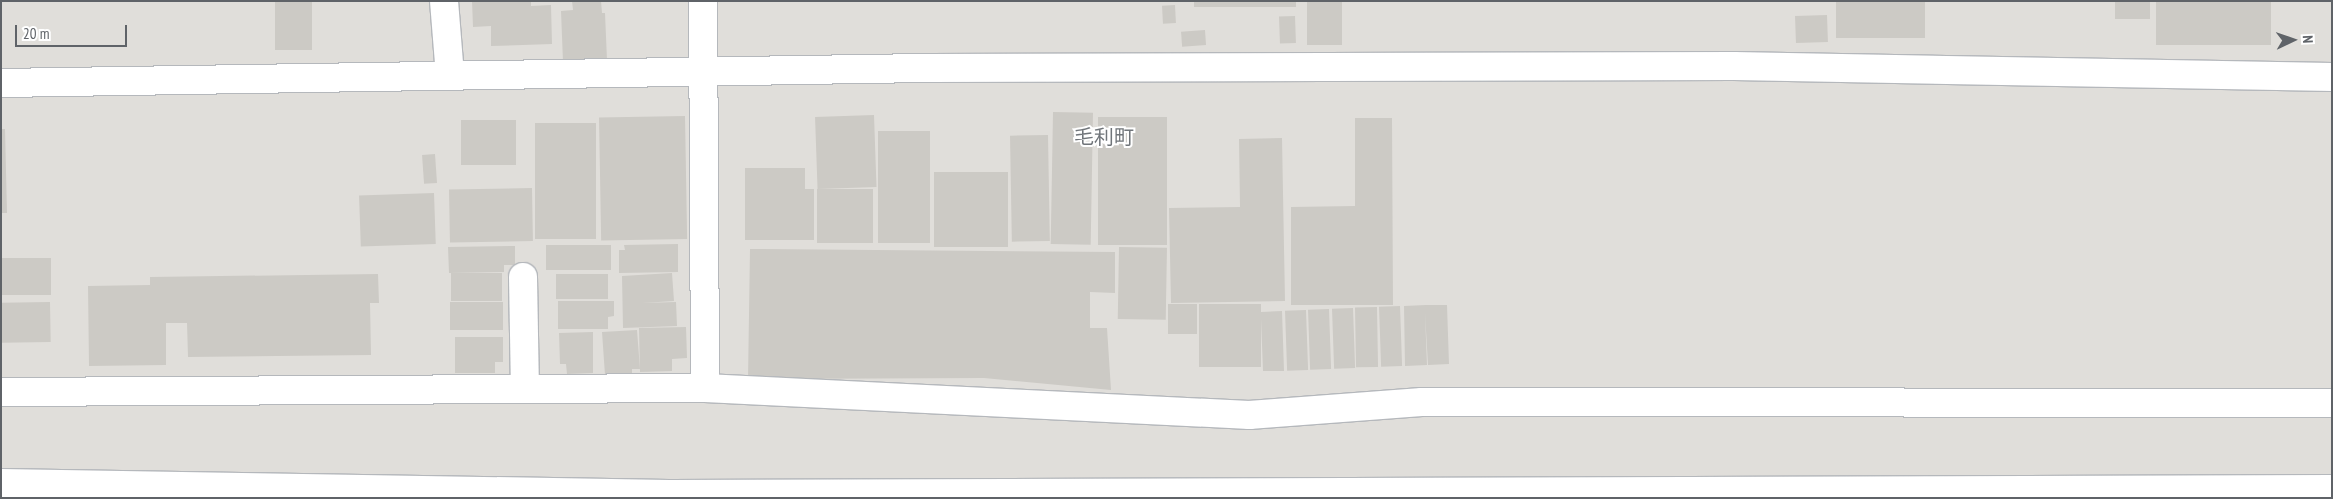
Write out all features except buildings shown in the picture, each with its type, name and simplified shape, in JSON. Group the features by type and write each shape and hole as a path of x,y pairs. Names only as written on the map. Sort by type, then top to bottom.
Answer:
{"street":[{"path":"444,1 450,76"},
{"path":"704,1 705,388"},
{"path":"1,83 948,68 1734,66 2332,77"},
{"path":"523,277 525,388"},
{"path":"1,392 705,388 1249,415 1422,402 2332,402"},
{"path":"1,483 669,494 2332,489"}],"shaded area":[{"path":"1,1 2332,1 2332,498 1,498"}],"district":[{"name":"毛利町","path":"1104,137"}]}
